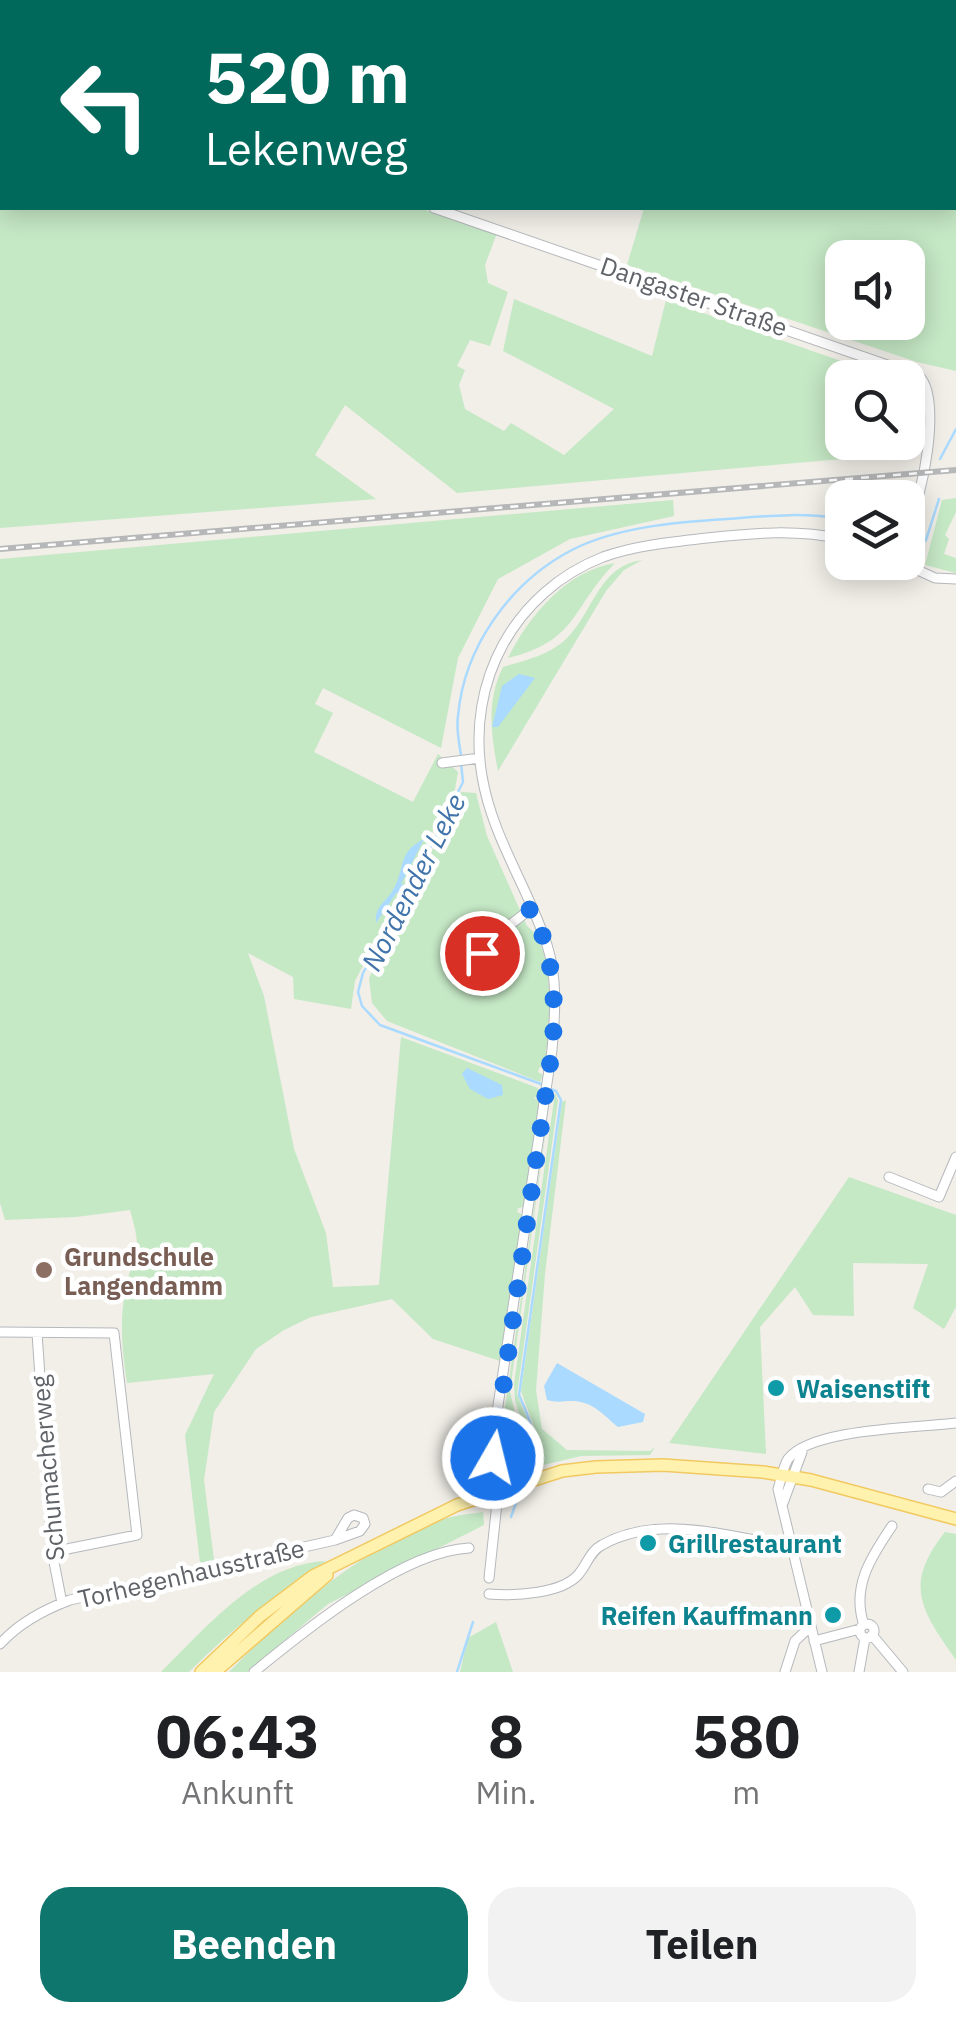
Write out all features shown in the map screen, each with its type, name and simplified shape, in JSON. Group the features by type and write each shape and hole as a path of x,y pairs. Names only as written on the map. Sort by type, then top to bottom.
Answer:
{"main road":[{"path":"202,1672 312,1576 416,1523 497,1490 562,1471 677,1466 787,1475 956,1519"},
{"path":"215,1672 342,1562"}],"street":[{"name":"Dangaster Straße","path":"440,210 919,376 930,392 923,480"},
{"path":"489,1578 497,1490 492,1445 554,1028 553,976 547,945 492,821 480,758 480,710 489,672 502,644 529,607 562,578 603,557 664,543 776,531 825,535"},
{"path":"925,573 956,580"},
{"path":"442,763 480,758"},
{"path":"462,981 494,937 532,908"},
{"path":"888,1177 938,1197 956,1156"},
{"path":"0,1332 114,1333 137,1535 52,1552"},
{"name":"Schumacherweg","path":"36,1332 52,1552 62,1603"},
{"path":"822,1672 778,1489 787,1475 790,1456 838,1436 956,1423"},
{"path":"928,1489 941,1492 956,1482"},
{"path":"860,1672 865,1632 858,1598 863,1573 892,1526"},
{"path":"490,1594 561,1586 578,1576 599,1546 647,1530 679,1529 776,1544 789,1540"},
{"name":"Torhegenhausstraße","path":"0,1644 12,1632 62,1603 336,1540"},
{"path":"254,1672 304,1630 364,1592 452,1548 470,1548"},
{"path":"785,1672 795,1641 811,1626"},
{"path":"0,1630 12,1632"},
{"path":"814,1640 865,1632"},
{"path":"865,1632 903,1672"}],"green space":[{"path":"0,210 425,210 497,233 485,265 488,283 508,292 490,346 470,340 457,366 465,370 459,385 465,409 504,431 511,423 564,455 614,409 503,351 514,299 652,356 666,300 838,360 825,360 825,460 830,460 457,493 345,405 315,455 376,499 0,528"},
{"path":"643,210 956,210 956,371 851,340 925,340 925,240 825,240 825,331 627,265"},
{"path":"956,498 956,512 945,535 949,539 944,554 956,558 956,573 925,565 942,500"},
{"path":"673,500 674,516 570,539 498,579 458,658 441,748 323,688 315,704 333,713 314,752 413,802 438,754 458,772 455,789 355,981 351,1009 294,999 293,977 248,953 264,996 294,1149 326,1233 333,1287 379,1285 401,1037 538,1088 540,1096 533,1098 541,1101 524,1207 517,1212 523,1215 503,1358 500,1361 433,1339 392,1299 311,1317 284,1330 256,1349 214,1412 204,1480 214,1560 200,1563 185,1435 214,1374 127,1383 122,1311 137,1243 130,1210 5,1220 0,1203 0,559"},
{"path":"642,560 624,570 606,591 498,771 492,705 503,667 538,656 561,643 607,580 628,564"},
{"path":"615,563 561,632 531,651 508,658 551,598 581,575"},
{"path":"461,792 476,793 487,836 527,926 543,952 549,1011 545,1064 538,1072 543,1075 540,1082 387,1021 372,1003 369,978"},
{"path":"555,1093 558,1101 517,1394 529,1425 530,1440 527,1457 519,1460 528,1459 525,1467 514,1469 526,1434 514,1384"},
{"path":"550,1100 510,1391 521,1441 507,1472 500,1463 499,1448"},
{"path":"566,1100 536,1390 542,1429 567,1450 650,1451 655,1447 650,1455 581,1456 531,1468 537,1435 521,1391 562,1102"},
{"path":"849,1177 956,1215 956,1307 944,1329 913,1308 928,1264 853,1263 854,1316 813,1315 795,1287 760,1327 766,1454 669,1443"},
{"path":"483,1512 484,1525 328,1604 247,1672 229,1672 275,1627 357,1563 415,1530"},
{"path":"945,1532 956,1534 956,1660 926,1612 922,1597 924,1567"},
{"path":"326,1561 255,1613 189,1672 161,1672 215,1618 256,1586 278,1573"},
{"path":"496,1622 513,1672 460,1672 468,1638"}],"water":[{"path":"519,674 535,678 498,727 492,727 502,686"},
{"path":"424,839 401,884 411,886 404,901 397,892 376,923 377,912 394,888 406,855"},
{"path":"467,1068 502,1085 503,1095 488,1099 470,1089 462,1074"},
{"path":"557,1363 645,1414 643,1422 618,1427 587,1404 547,1400 544,1386"}],"waterway":[{"name":"Nordender Leke","path":"940,459 956,429"},
{"name":"Nordender Leke","path":"925,541 939,499"},
{"name":"Nordender Leke","path":"461,755 457,726 462,690 480,642 510,599 548,564 606,536 647,527 771,516 825,517"},
{"name":"Nordender Leke","path":"461,763 463,782 363,973 358,992 362,1006 380,1025 541,1084"},
{"name":"Nordender Leke","path":"531,1458 532,1433 519,1395 561,1100 556,1091 548,1088"},
{"name":"Nordender Leke","path":"511,1517 518,1497"},
{"name":"Nordender Leke","path":"457,1672 473,1622"}],"railway":[{"path":"0,549 956,470"}],"place":[{"name":"Grundschule Langendamm","path":"44,1270"},
{"name":"Waisenstift","path":"776,1388"},
{"name":"Grillrestaurant","path":"648,1543"},
{"name":"Reifen Kauffmann","path":"833,1615"}],"route":[{"path":"482,953 494,937 532,908 547,945 555,1004 552,1050 493,1458"}]}
